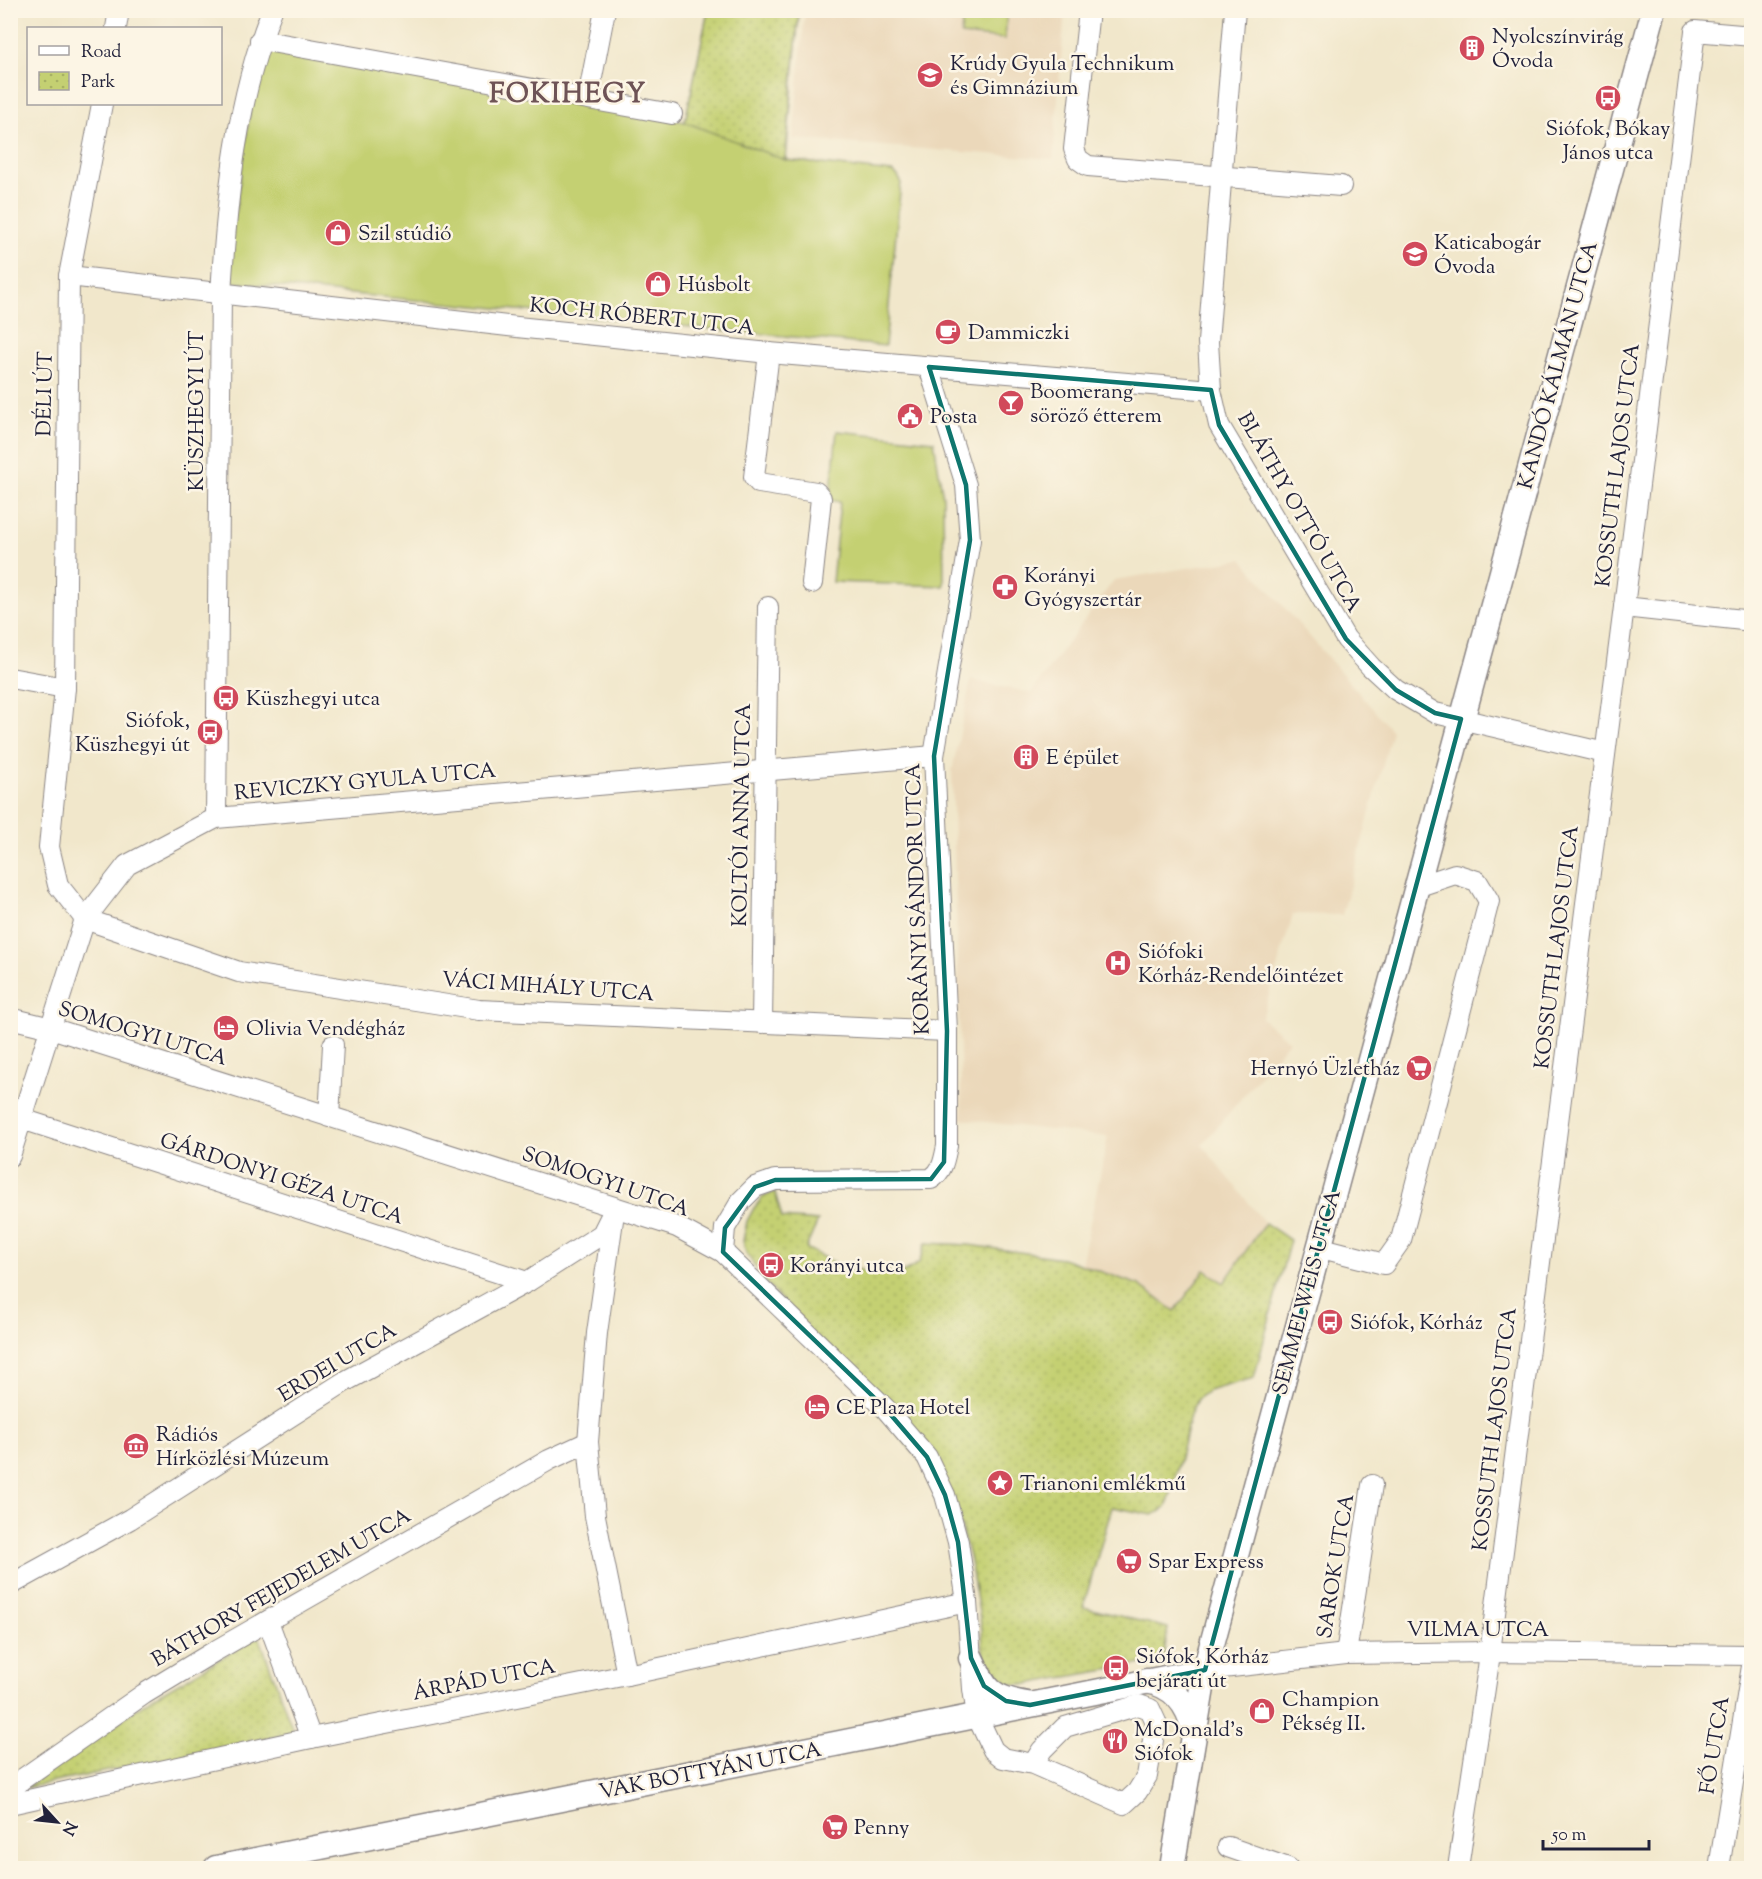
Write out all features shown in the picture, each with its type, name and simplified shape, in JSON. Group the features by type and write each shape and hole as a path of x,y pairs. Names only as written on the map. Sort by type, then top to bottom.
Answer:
{"main road":[{"name":"KANDÓ KÁLMÁN UTCA","path":"1461,719 1654,10"},
{"name":"SEMMELWEIS UTCA","path":"1172,1869 1205,1670 1461,719"},
{"path":"971,1658 984,1686 1006,1701 1030,1705"},
{"name":"VAK BOTTYÁN UTCA","path":"216,1869 1205,1670"},
{"path":"1143,1681 1164,1685 1181,1699 1189,1713 1194,1730"}],"street":[{"path":"116,27 119,10"},
{"name":"KÜSZHEGYI ÚT","path":"216,818 221,293 225,220 243,105 260,40 272,10"},
{"path":"588,98 605,10"},
{"path":"1089,10 1074,149 1078,159 1089,166 1341,186"},
{"name":"BLÁTHY OTTÓ UTCA","path":"1234,10 1208,342 1210,390 1219,425 1346,639 1396,690 1435,713 1605,753"},
{"name":"KOSSUTH LAJOS UTCA","path":"1458,1869 1489,1652 1624,607 1695,31 1752,36"},
{"path":"260,40 672,114"},
{"name":"DÉLI ÚT","path":"85,919 58,885 49,848 65,688 69,276 102,105"},
{"name":"KOCH RÓBERT UTCA","path":"69,276 769,353 1210,390"},
{"path":"769,353 754,477 759,483 816,492 822,498 812,583"},
{"name":"KORÁNYI SÁNDOR UTCA","path":"723,1252 725,1228 741,1201 755,1187 775,1180 931,1179 939,1174 944,1162 947,1146 946,1031 934,756 970,540 966,485 929,367"},
{"name":"KOLTÓI ANNA UTCA","path":"762,1023 768,607"},
{"path":"1624,607 1752,621"},
{"path":"10,678 65,688"},
{"name":"REVICZKY GYULA UTCA","path":"10,1156 85,919 127,864 216,818 934,756"},
{"path":"1318,1247 1383,1264 1401,1240 1488,901 1477,881 1455,874 1416,887"},
{"name":"VÁCI MIHÁLY UTCA","path":"85,919 239,972 479,1010 946,1031"},
{"name":"SOMOGYI UTCA","path":"10,1018 51,1028 677,1227 723,1252 885,1408 927,1457 945,1495 958,1542 967,1602 977,1716 993,1750 1003,1758 1033,1764 1125,1804 1148,1776 1156,1722 1150,1709 1139,1705 1065,1726 1042,1750 1033,1764"},
{"path":"330,1117 333,1045"},
{"name":"GÁRDONYI GÉZA UTCA","path":"22,1119 527,1282"},
{"path":"615,1208 597,1333 588,1442 595,1516 627,1675"},
{"name":"ERDEI UTCA","path":"10,1585 130,1519 344,1382 527,1282 602,1234 615,1208"},
{"name":"BÁTHORY FEJEDELEM UTCA","path":"10,1792 21,1780 144,1694 549,1460 588,1442"},
{"name":"SAROK UTCA","path":"1346,1654 1372,1485"},
{"name":"ÁRPÁD UTCA","path":"10,1804 311,1738 627,1675 967,1602"},
{"path":"268,1621 311,1738"},
{"name":"VILMA UTCA","path":"1205,1670 1346,1654 1489,1652 1752,1655"},
{"name":"FŐ UTCA","path":"1719,1869 1752,1666"},
{"path":"1228,1848 1288,1869"}],"highlighted area":[{"path":"929,367 1211,390 1219,425 1346,639 1396,690 1435,713 1461,719 1205,1670 1030,1705 1006,1701 984,1686 971,1658 958,1542 945,1495 927,1457 885,1408 723,1252 725,1228 755,1187 775,1180 931,1179 944,1162 947,1031 934,756 970,540 966,485"}],"shaded area":[{"name":"Krúdy Gyula Technikum és Gimnázium","path":"805,11 1065,11 1053,159 793,139"},
{"name":"Siófoki Kórház-Rendelőintézet","path":"1242,559 1392,731 1342,915 1293,914 1262,1018 1289,1041 1202,1145 1265,1223 1224,1283 1205,1270 1175,1311 1139,1285 1081,1265 1108,1137 962,1119 952,771 971,680 1031,693 1114,580"}],"green space":[{"path":"708,11 799,11 786,160 892,172 898,176 901,182 885,346 229,282 230,250 251,104 268,47 685,122"},
{"path":"708,11 799,11 785,160 685,122"},
{"path":"963,11 1007,11 1005,39 961,35"},
{"path":"837,431 934,441 943,498 944,586 832,582 840,502 830,500"},
{"path":"775,1192 782,1218 818,1221 806,1248 838,1265 874,1273 904,1272 919,1263 926,1243 969,1245 1062,1258 1139,1285 1175,1311 1205,1270 1224,1283 1265,1223 1290,1240 1254,1378 1208,1391 1197,1399 1190,1415 1166,1508 1153,1515 1112,1507 1083,1607 1168,1628 1163,1660 1027,1684 1009,1684 990,1669 983,1651 982,1629 970,1561 954,1499 768,1285 746,1253 743,1241 747,1221 763,1197"},
{"path":"259,1636 294,1733 25,1788 148,1701"}],"place":[{"name":"Nyolcszínvirág Óvoda","path":"1472,48"},
{"name":"Krúdy Gyula Technikum és Gimnázium","path":"930,75"},
{"name":"Siófok, Bókay János utca","path":"1608,98"},
{"name":"Szil stúdió","path":"338,233"},
{"name":"Katicabogár Óvoda","path":"1415,254"},
{"name":"Húsbolt","path":"658,284"},
{"name":"Dammiczki","path":"948,332"},
{"name":"Boomerang söröző étterem","path":"1011,403"},
{"name":"Posta","path":"910,416"},
{"name":"Korányi Gyógyszertár","path":"1005,587"},
{"name":"Küszhegyi utca","path":"226,698"},
{"name":"Siófok, Küszhegyi út","path":"210,732"},
{"name":"E épület","path":"1026,757"},
{"name":"Siófoki Kórház-Rendelőintézet","path":"1118,963"},
{"name":"Olivia Vendégház","path":"226,1028"},
{"name":"Hernyó Üzletház","path":"1419,1068"},
{"name":"Korányi utca","path":"771,1265"},
{"name":"Siófok, Kórház","path":"1330,1322"},
{"name":"CE Plaza Hotel","path":"817,1407"},
{"name":"Rádiós Hírközlési Múzeum","path":"136,1446"},
{"name":"Trianoni emlékmű","path":"1000,1483"},
{"name":"Spar Express","path":"1129,1561"},
{"name":"Siófok, Kórház bejárati út","path":"1116,1668"},
{"name":"Champion Pékség II.","path":"1262,1711"},
{"name":"McDonald's Siófok","path":"1115,1741"},
{"name":"Penny","path":"835,1827"}],"district":[{"name":"FOKIHEGY","path":"568,93"}]}
